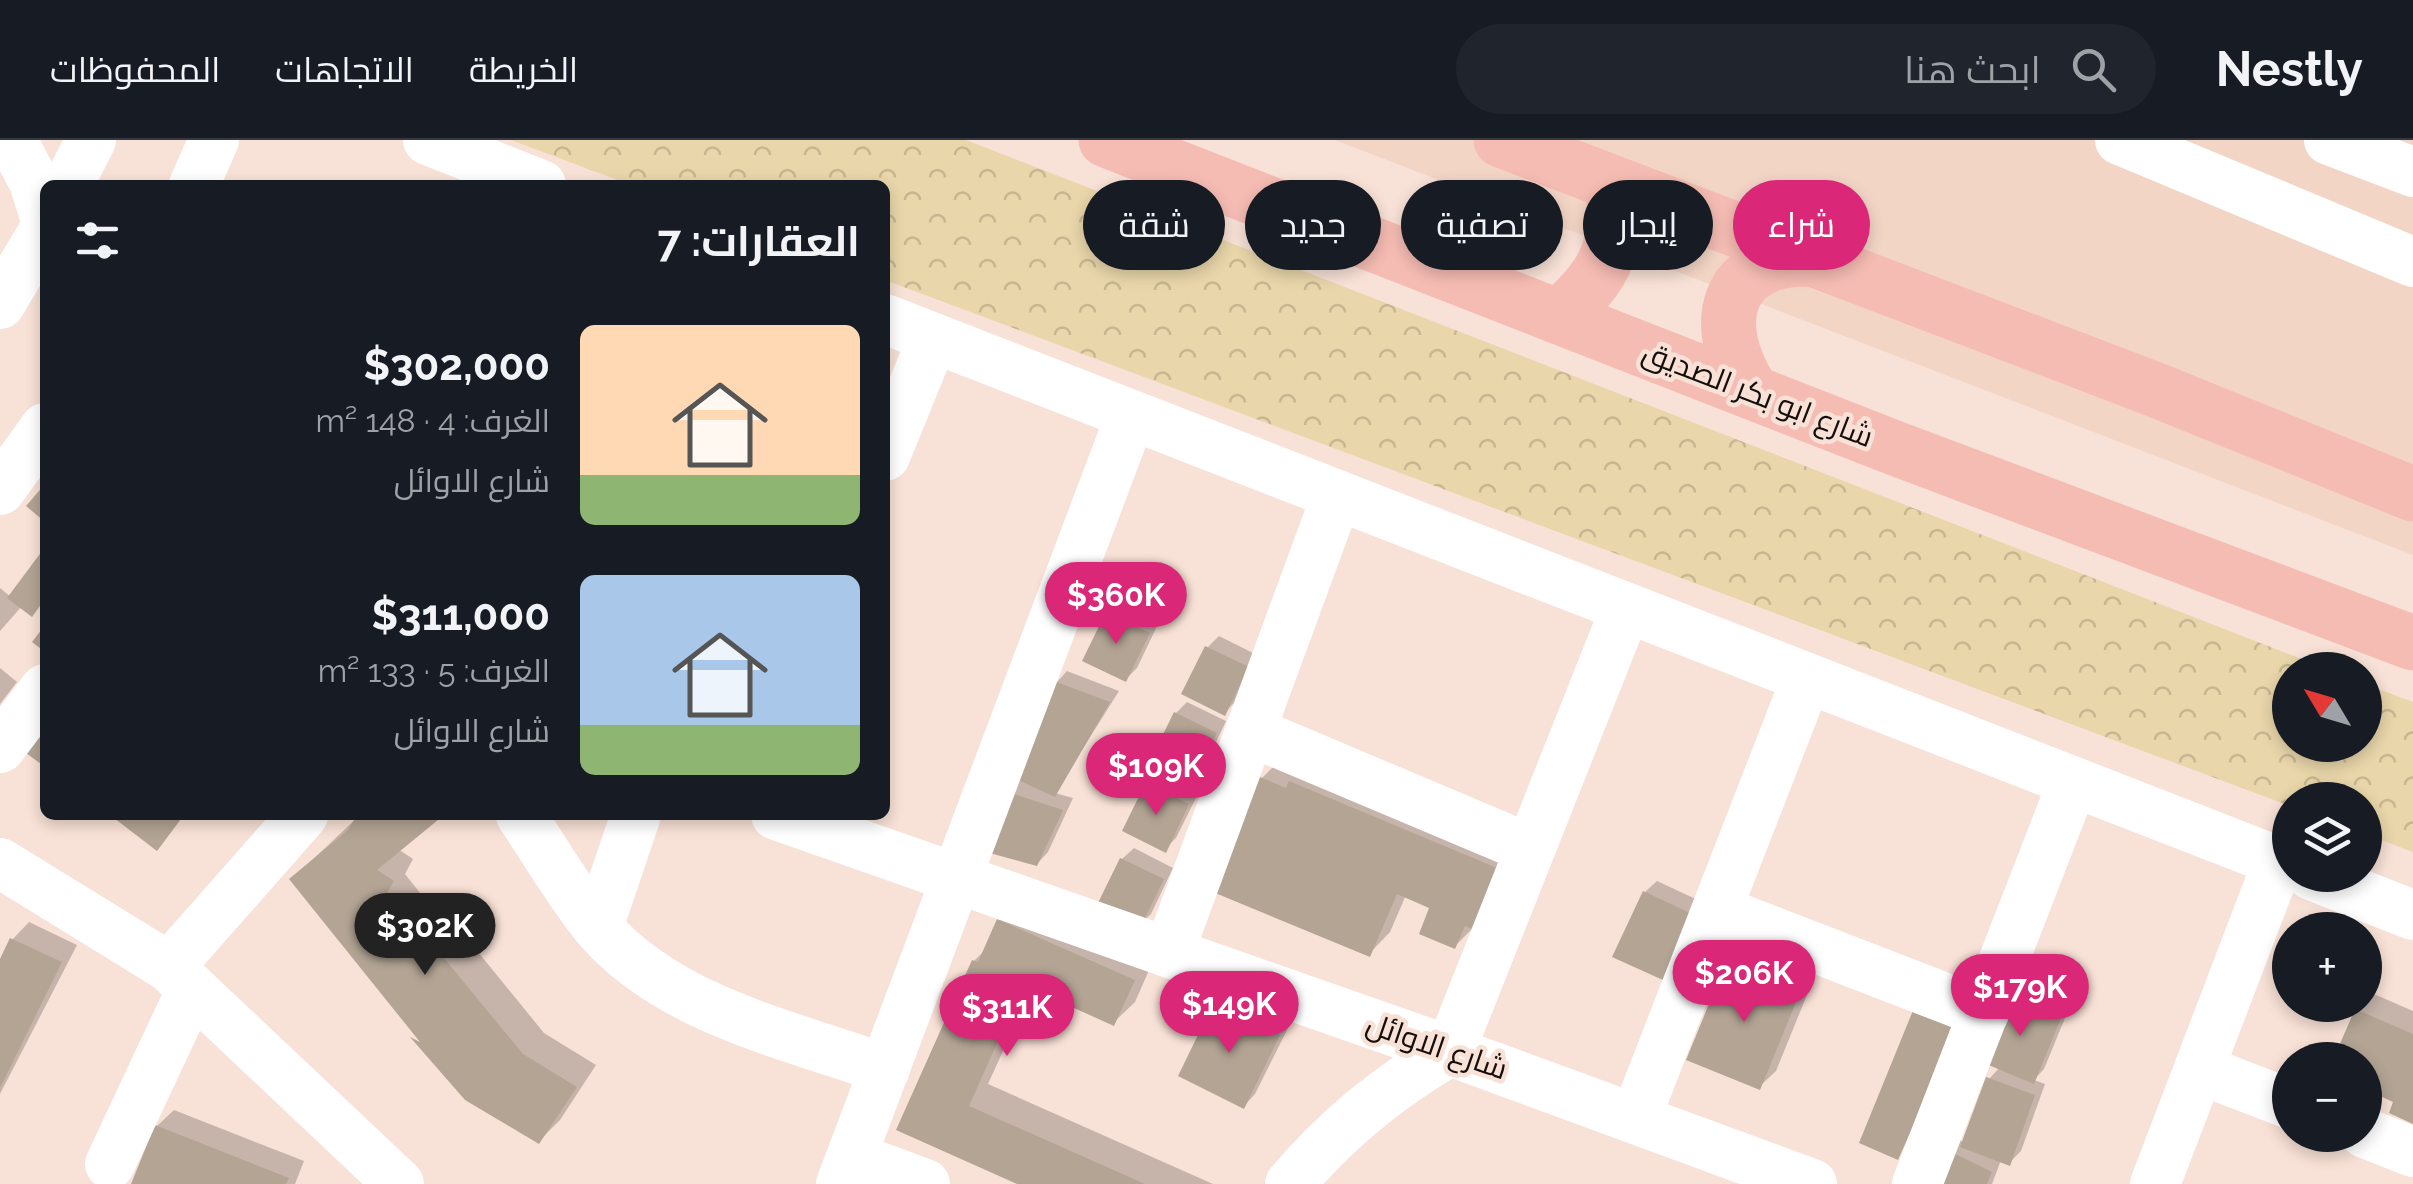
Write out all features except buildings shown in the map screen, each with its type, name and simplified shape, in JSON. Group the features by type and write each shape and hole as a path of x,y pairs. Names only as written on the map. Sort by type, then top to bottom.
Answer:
{"main road":[{"name":"شارع ابو بكر الصديق","path":"1106,140 2413,643"},
{"path":"1501,140 1605,180"},
{"path":"1558,316 1589,290 1602,270"},
{"path":"1751,390 1728,346 1726,320 1734,299 1758,270"},
{"path":"1840,270 2413,494"}],"street":[{"path":"12,140 40,201"},
{"path":"71,180 91,140"},
{"path":"196,180 214,140"},
{"path":"428,140 528,180"},
{"path":"2120,140 2413,262"},
{"path":"2330,140 2413,172"},
{"path":"0,304 40,237"},
{"path":"890,322 2272,860"},
{"path":"890,444 933,338"},
{"path":"924,1184 846,1170 1131,415"},
{"path":"0,490 40,435"},
{"path":"1169,952 1336,495"},
{"path":"1290,1184 1333,1133 1388,1087 1450,1051 1626,608"},
{"path":"1636,1117 1806,680"},
{"path":"0,748 40,696"},
{"path":"1250,732 1530,849"},
{"path":"1917,1184 2073,782"},
{"path":"110,1164 181,978 299,820"},
{"path":"524,820 598,927 630,960 682,994 885,1069"},
{"path":"598,927 634,820"},
{"name":"شارع الاوائل","path":"790,820 1636,1117 1812,1184"},
{"path":"0,864 181,978 399,1184"},
{"path":"2155,1184 2200,1069 2282,892"},
{"path":"2354,892 2413,915"},
{"path":"1717,910 1984,1013"},
{"path":"2200,1069 2272,1097"},
{"path":"2382,1140 2413,1152"}],"shaded area":[{"path":"1335,140 2413,140 2413,555 1673,270 1713,270 1713,180 1583,180 1583,235 1563,228 1563,180 1439,180"}],"green space":[{"path":"511,140 966,140 1083,185 1083,270 1225,270 1225,241 1245,248 1245,270 1301,270 2284,652 2272,652 2272,762 2382,762 2382,690 2413,702 2413,852 2382,840 2382,782 2272,782 2272,799 890,282 890,180 618,180"}]}
